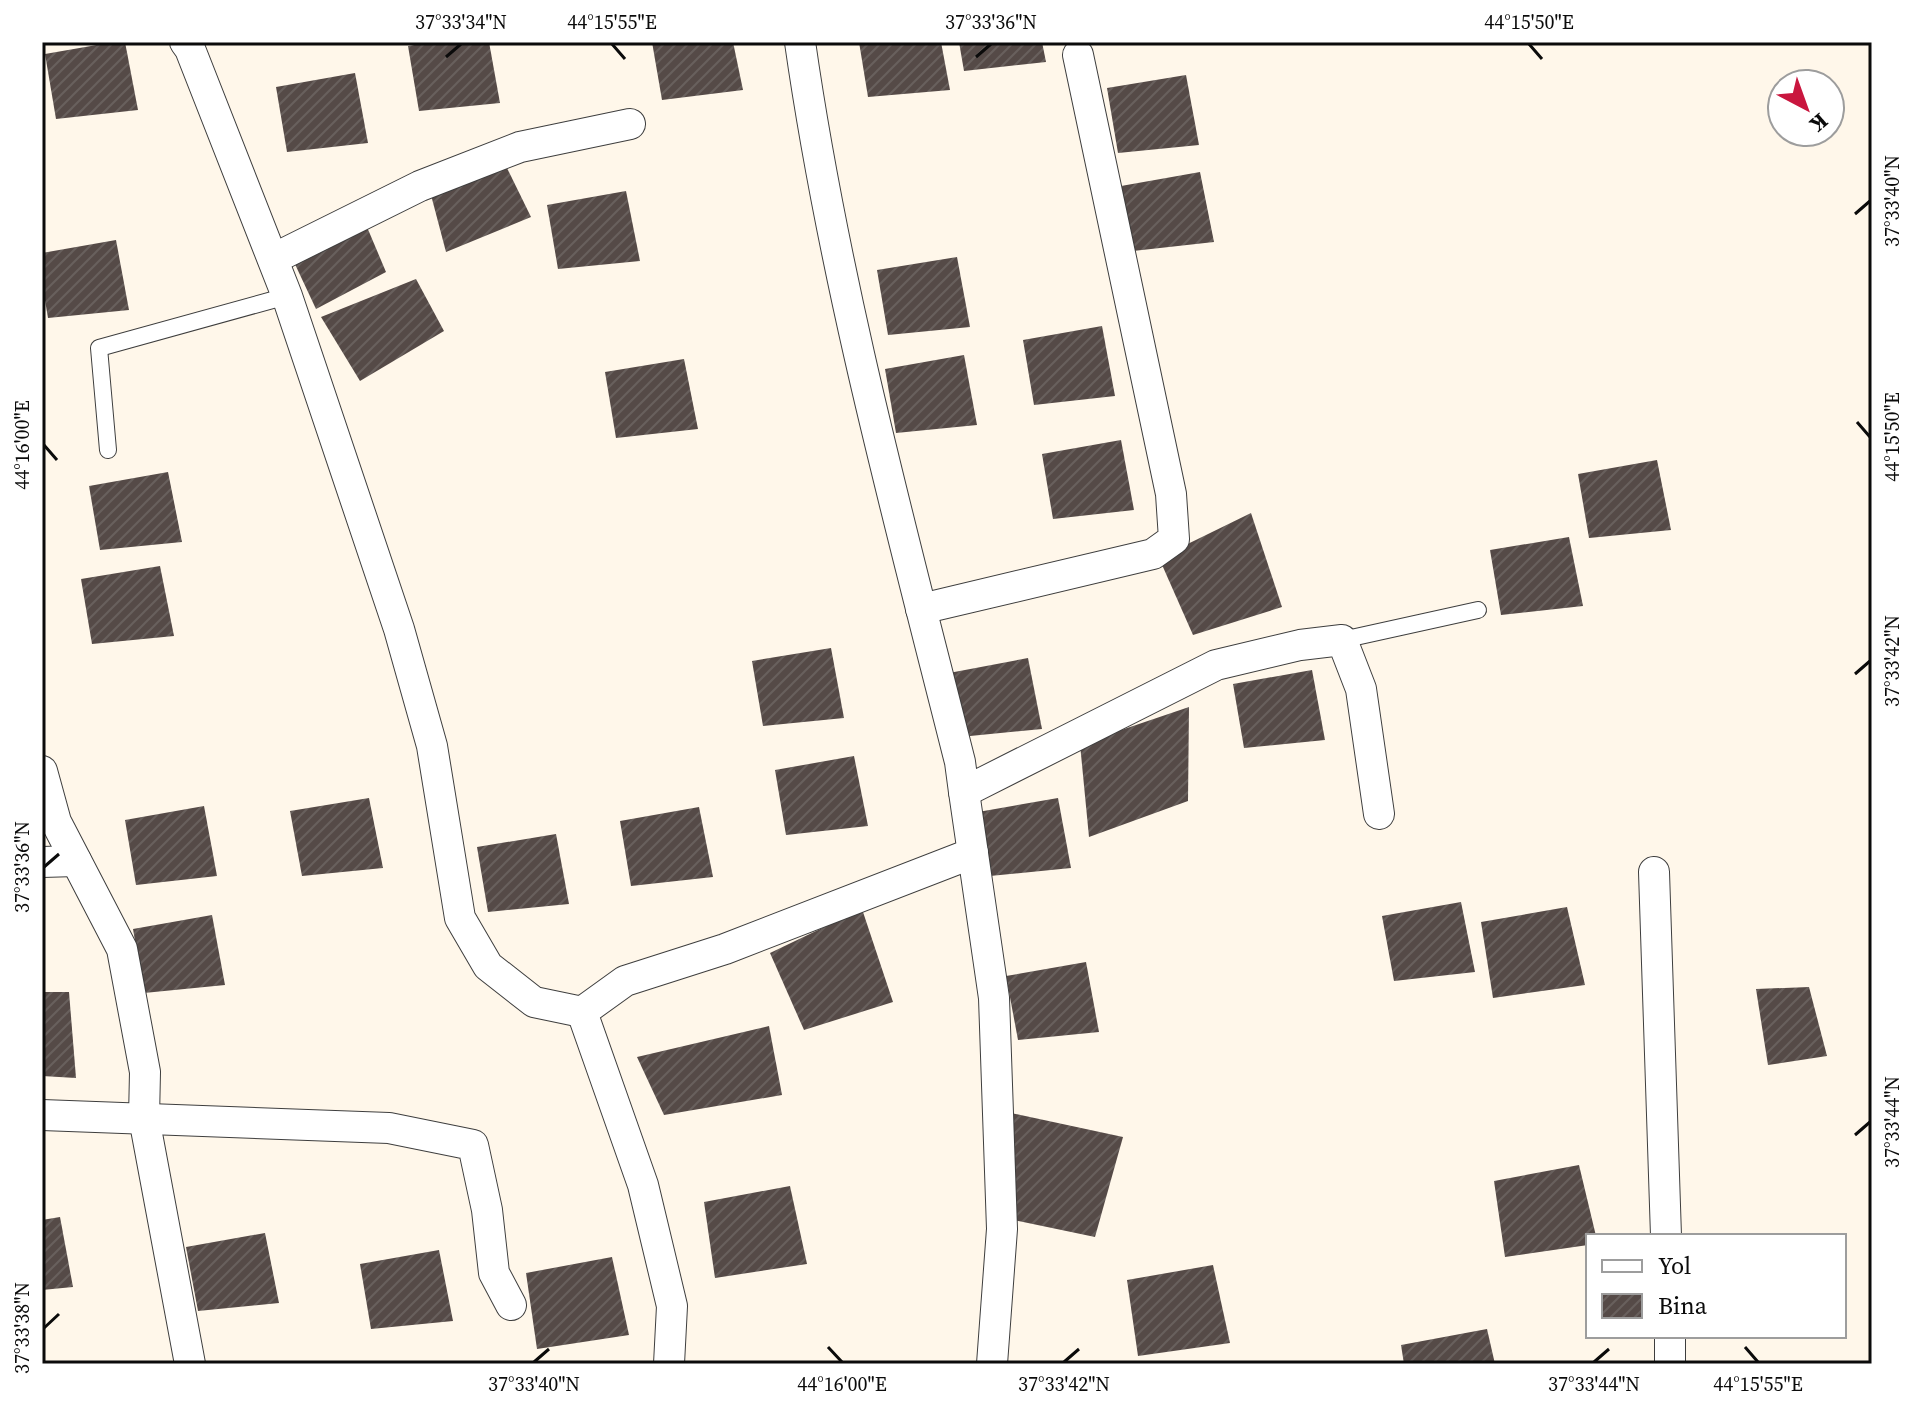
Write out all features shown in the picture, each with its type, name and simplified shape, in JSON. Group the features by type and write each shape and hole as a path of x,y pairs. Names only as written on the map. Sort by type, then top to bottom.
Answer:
{"street":[{"path":"185,42 287,296 399,629 432,746 460,918 488,966 534,1002 582,1012 625,981 725,949 973,853"},
{"path":"800,42 810,110 867,393 960,762 994,998 1002,1229 992,1364"},
{"path":"921,609 1153,554 1174,539 1171,494 1078,55"},
{"path":"273,259 420,186 520,147 630,124"},
{"path":"964,792 1216,665 1300,645 1342,640 1361,689 1379,814"},
{"path":"42,771 56,822 122,949 145,1072 144,1118 190,1364"},
{"path":"42,862 76,861"},
{"path":"1654,872 1666,1234"},
{"path":"582,1012 643,1185 672,1306 669,1364"},
{"path":"42,1115 389,1128 473,1145 487,1210 494,1273 511,1305"},
{"path":"1670,1338 1670,1364"}],"lane":[{"path":"108,450 99,348 287,296"},
{"path":"1342,640 1478,610"}],"building":[{"path":"125,42 138,110 56,119 45,54"},
{"path":"433,42 489,42 500,103 419,111 408,46"},
{"path":"652,42 733,42 743,90 662,100"},
{"path":"859,42 941,42 950,90 868,97"},
{"path":"959,42 1042,42 1046,62 964,71"},
{"path":"355,73 368,143 287,152 276,87"},
{"path":"1186,75 1199,145 1118,153 1107,88"},
{"path":"505,164 531,217 446,252 431,195"},
{"path":"1200,172 1214,242 1133,251 1121,186"},
{"path":"626,191 640,261 558,269 547,205"},
{"path":"367,227 386,272 316,309 293,260"},
{"path":"116,240 129,310 48,318 42,283 42,253"},
{"path":"957,257 970,327 888,335 877,270"},
{"path":"416,279 444,331 360,381 321,317"},
{"path":"1102,326 1115,396 1034,405 1023,340"},
{"path":"964,355 977,425 896,433 885,369"},
{"path":"684,359 698,429 616,438 605,372"},
{"path":"1121,440 1134,510 1053,519 1042,454"},
{"path":"1657,460 1671,530 1589,538 1578,474"},
{"path":"168,472 182,542 100,550 89,486"},
{"path":"1251,513 1282,607 1193,635 1159,558"},
{"path":"1569,537 1583,606 1501,615 1490,550"},
{"path":"160,566 174,636 92,644 81,579"},
{"path":"831,648 844,718 763,726 752,661"},
{"path":"1028,658 1042,729 960,737 949,673"},
{"path":"1312,670 1325,740 1244,748 1233,684"},
{"path":"1189,707 1188,801 1089,837 1080,744"},
{"path":"854,756 868,826 786,835 775,770"},
{"path":"369,798 383,868 302,876 290,811"},
{"path":"1058,798 1071,868 990,876 978,812"},
{"path":"204,806 217,876 136,885 125,820"},
{"path":"699,807 713,877 631,886 620,821"},
{"path":"556,834 569,904 488,912 477,847"},
{"path":"1461,902 1475,972 1394,981 1382,916"},
{"path":"1567,907 1585,985 1493,998 1481,922"},
{"path":"862,909 893,1002 804,1030 770,953"},
{"path":"212,915 225,985 144,993 133,929"},
{"path":"1086,962 1099,1032 1018,1040 1006,976"},
{"path":"1809,987 1827,1056 1768,1065 1756,989"},
{"path":"42,992 69,992 76,1078 42,1076"},
{"path":"769,1026 782,1095 664,1115 637,1057"},
{"path":"1011,1113 1123,1137 1095,1237 1009,1219"},
{"path":"1579,1165 1596,1234 1586,1234 1586,1245 1505,1257 1494,1181"},
{"path":"790,1186 807,1264 715,1278 704,1202"},
{"path":"60,1217 73,1287 42,1290 42,1220"},
{"path":"265,1233 279,1303 198,1311 186,1247"},
{"path":"439,1250 453,1321 371,1329 360,1264"},
{"path":"612,1257 629,1335 537,1349 526,1273"},
{"path":"1213,1265 1230,1343 1138,1356 1127,1280"},
{"path":"1487,1329 1495,1364 1404,1364 1401,1345"}]}
